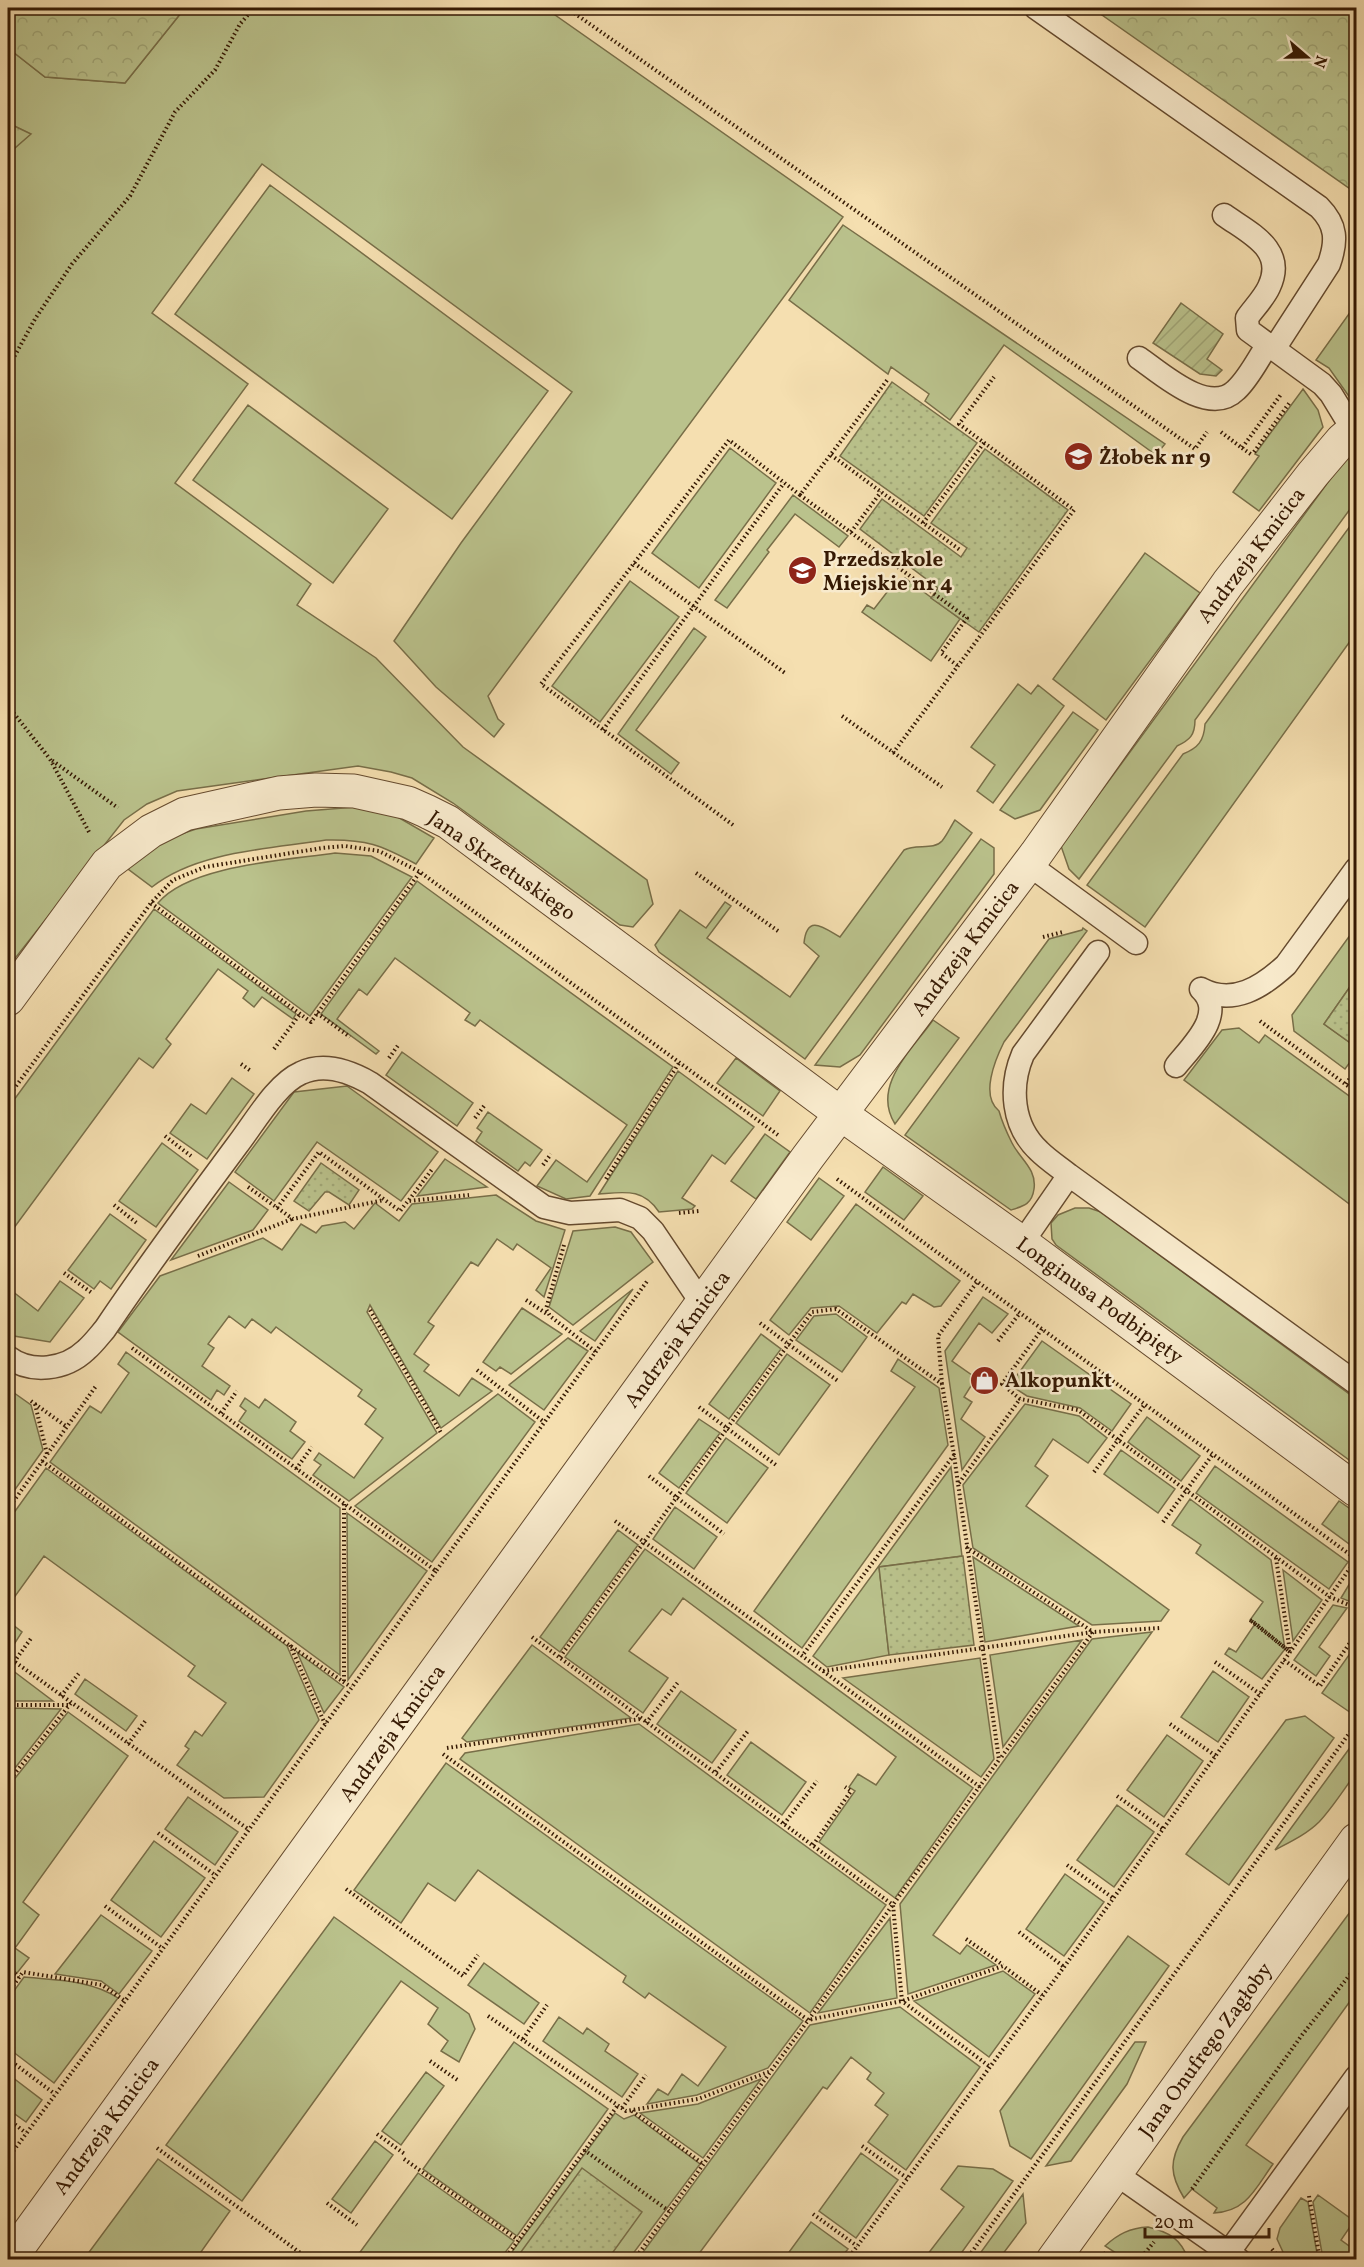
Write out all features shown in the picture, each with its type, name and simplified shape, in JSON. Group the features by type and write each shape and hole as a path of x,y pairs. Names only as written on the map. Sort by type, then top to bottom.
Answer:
{"street":[{"name":"Andrzeja Kmicica","path":"9,2259 703,1305 808,1157 1028,864 1235,574 1296,494 1354,429"},
{"name":"Jana Skrzetuskiego","path":"8,999 107,864 151,831 185,814 279,793 316,790 354,791 408,803 448,822 841,1114"},
{"name":"Longinusa Podbipięty","path":"841,1114 1022,1243 1356,1490"},
{"name":"Jana Onufrego Zagłoby","path":"1053,2259 1356,1840"}],"lane":[{"path":"1036,8 1319,207 1329,218 1334,235 1334,250 1329,264 1271,347 1236,391 1223,398 1208,399 1192,394 1139,358"},
{"path":"1224,215 1266,246 1274,259 1274,274 1269,287 1247,318 1248,330 1322,384 1354,429"},
{"path":"1028,864 1136,943"},
{"path":"1176,1066 1209,1021 1209,1001 1201,989 1227,996 1247,992 1262,985 1286,965 1356,869"},
{"path":"1098,952 1023,1054 1016,1071 1014,1087 1018,1116 1029,1139 1038,1151 1069,1175 1356,1383"},
{"path":"8,1357 27,1366 54,1367 86,1351 105,1329 282,1085 303,1071 322,1069 342,1069 361,1078 544,1207 580,1213 620,1210 640,1218 653,1231 703,1305"},
{"path":"1022,1243 1069,1175"},
{"path":"1116,2174 1175,2214 1230,2257 1356,2077"}],"path":[{"path":"8,368 35,319 72,264 130,196 175,112 214,70 240,24 254,8"},
{"path":"567,8 1194,449 1211,425"},
{"path":"1242,448 1304,371"},
{"path":"1219,431 1253,454 1304,371"},
{"path":"893,753 1074,510 958,424 994,377"},
{"path":"800,495 888,379"},
{"path":"733,825 541,684 729,440 967,618 941,653 958,666"},
{"path":"923,523 984,443"},
{"path":"831,454 960,550"},
{"path":"603,730 784,483"},
{"path":"851,532 881,492"},
{"path":"634,563 785,673"},
{"path":"8,706 50,759 107,864"},
{"path":"842,716 942,787"},
{"path":"50,759 151,831"},
{"path":"8,1097 151,903 174,880 205,867 322,848 345,846 379,851 420,872 1356,1560 1064,1967 847,2259"},
{"path":"151,903 310,1022 420,872"},
{"path":"696,873 778,931"},
{"path":"1227,996 1356,1092"},
{"path":"268,1057 300,1014"},
{"path":"385,1063 399,1044"},
{"path":"550,1316 546,1309 546,1301 580,1213 679,1063"},
{"path":"1346,1084 1356,1070"},
{"path":"277,1208 319,1152 400,1211 452,1142"},
{"path":"221,1168 293,1219"},
{"path":"408,1201 518,1190"},
{"path":"195,1257 293,1219 385,1200"},
{"path":"8,2158 125,2001 654,1272"},
{"path":"977,1282 938,1336 942,1384 999,1760"},
{"path":"526,1300 596,1352"},
{"path":"560,1658 812,1312 836,1309 942,1384"},
{"path":"370,1310 441,1433"},
{"path":"998,1341 1020,1313"},
{"path":"760,1323 838,1381"},
{"path":"105,1329 436,1571"},
{"path":"1042,1329 1002,1384 1020,1399 1078,1410 1330,1598 1356,1608"},
{"path":"477,1370 544,1422"},
{"path":"8,1509 100,1380"},
{"path":"221,1413 237,1390"},
{"path":"26,1397 67,1426"},
{"path":"958,1484 1020,1399"},
{"path":"35,1404 47,1454"},
{"path":"1094,1472 1145,1404"},
{"path":"699,1407 776,1465"},
{"path":"296,1469 312,1447"},
{"path":"1163,1522 1213,1454"},
{"path":"802,1656 954,1455"},
{"path":"8,1459 11,1504"},
{"path":"42,1461 289,1644 351,1687"},
{"path":"649,1476 724,1534"},
{"path":"344,1503 344,1683"},
{"path":"615,1521 980,1787"},
{"path":"966,1547 1093,1632"},
{"path":"1276,1557 1290,1652"},
{"path":"1250,1620 1256,1624 1290,1652 1282,1646 1250,1620"},
{"path":"823,1671 1093,1632 1160,1628"},
{"path":"634,2259 1093,1632"},
{"path":"1284,1660 1320,1686 1356,1634"},
{"path":"14,1662 32,1637"},
{"path":"532,1637 646,1724 716,1772 893,1905 902,2001 989,2066"},
{"path":"289,1644 325,1724"},
{"path":"8,1657 70,1704 248,1829"},
{"path":"1214,1664 1221,1666 1260,1694"},
{"path":"62,1696 80,1672"},
{"path":"646,1724 679,1681"},
{"path":"8,1705 70,1704"},
{"path":"8,1782 70,1704"},
{"path":"447,1749 641,1719"},
{"path":"128,1744 146,1720"},
{"path":"1170,1724 1216,1756"},
{"path":"966,2259 1356,1724"},
{"path":"716,1772 748,1731"},
{"path":"443,1754 808,2020 902,2001 1004,1966"},
{"path":"784,1824 817,1781"},
{"path":"813,1845 851,1791 845,1787"},
{"path":"1117,1797 1163,1828"},
{"path":"158,1833 215,1875"},
{"path":"1067,1865 1113,1898"},
{"path":"346,1889 463,1976 478,1954"},
{"path":"105,1906 162,1947"},
{"path":"1019,1932 1064,1967"},
{"path":"966,1939 1042,1995"},
{"path":"1139,2259 1175,2214 1302,2035 1356,1967"},
{"path":"8,1968 19,1977"},
{"path":"8,1993 23,1972 102,1984 125,2001"},
{"path":"524,2039 548,2005"},
{"path":"488,2016 626,2111 698,2098 771,2071"},
{"path":"8,2059 55,2094"},
{"path":"430,2061 459,2082"},
{"path":"506,2259 585,2150 646,2075"},
{"path":"631,2110 703,2164"},
{"path":"8,2119 26,2133"},
{"path":"376,2134 518,2240"},
{"path":"862,2146 907,2178"},
{"path":"157,2148 310,2259"},
{"path":"585,2150 669,2211"},
{"path":"1304,2192 1310,2196 1320,2259"},
{"path":"327,2203 357,2226"},
{"path":"813,2214 857,2246"},
{"path":"1271,2247 1281,2259"}],"green space":[{"path":"8,8 185,8 125,83 45,77 8,48"},
{"path":"185,8 545,8 843,217 488,696 498,719 504,724 494,737 436,687 394,641 461,543 572,392 262,164 152,313 248,384 175,483 311,584 297,605 376,658 463,747 647,880 653,904 633,927 620,925 453,803 412,778 358,766 177,791 147,804 124,820 13,961 8,964 8,154 30,134 8,123 8,48 45,77 125,83"},
{"path":"1092,8 1343,8 1356,16 1356,193"},
{"path":"8,123 31,134 8,154"},
{"path":"270,185 548,391 452,519 175,314"},
{"path":"843,225 1165,444 1156,455 1004,345 950,420 925,401 929,394 891,367 888,374 789,300"},
{"path":"1181,303 1223,334 1207,359 1222,370 1216,376 1200,374 1153,343"},
{"path":"1356,304 1356,403 1329,368 1316,360"},
{"path":"892,382 977,443 924,516 840,456"},
{"path":"1303,389 1318,410 1323,427 1259,511 1233,492 1259,456 1255,454"},
{"path":"248,405 388,509 333,583 193,480"},
{"path":"730,448 776,483 699,588 652,553"},
{"path":"1356,448 1356,501 1195,720 1191,736 1177,746 1079,879 1069,869 1061,846 1337,470"},
{"path":"985,449 1068,510 979,632 931,598 938,588 860,529 882,499 961,557 967,548 931,523"},
{"path":"793,495 848,536 839,547 795,514 727,608 715,600"},
{"path":"1356,518 1356,633 1145,927 1087,885 1183,754 1199,743 1205,724"},
{"path":"1145,553 1200,593 1106,720 1053,679"},
{"path":"905,578 960,619 931,661 862,612 867,605 874,609 891,587 896,590"},
{"path":"630,581 679,617 600,722 552,686"},
{"path":"694,628 706,637 636,730 679,763 671,774 618,734"},
{"path":"1018,684 1031,694 1038,685 1064,706 993,803 977,791 995,765 971,747"},
{"path":"1073,712 1098,730 1040,810 1015,819 1000,810"},
{"path":"356,807 396,816 434,838 416,864 373,844 326,840 258,849 212,859 170,875 152,887 128,869 150,849 196,829 306,811"},
{"path":"955,820 972,833 805,1059 659,952 655,945 680,910 706,928 725,902 731,906 707,938 790,997 819,956 804,943 809,928 817,925 840,937 904,850 938,844 944,839"},
{"path":"981,839 994,848 994,874 860,1055 840,1067 815,1065"},
{"path":"335,853 371,856 412,877 310,1016 158,903 173,890 215,872 240,866"},
{"path":"417,881 673,1067 590,1196 566,1199 537,1186 556,1160 587,1182 627,1125 480,1020 475,1026 465,1020 470,1013 395,958 367,995 359,989 337,1019 379,1051 376,1054 321,1014"},
{"path":"154,909 296,1014 293,1019 262,997 254,1007 243,998 248,991 218,969 166,1039 171,1044 153,1068 139,1058 8,1236 8,1108"},
{"path":"1356,927 1356,982 1354,981 1324,1024 1356,1047 1356,1054 1345,1069 1294,1031 1292,1015"},
{"path":"1083,928 1087,931 1004,1042 993,1068 990,1096 1015,1149 1030,1170 1034,1182 1033,1194 1029,1201 1011,1210 905,1135 1049,939"},
{"path":"1354,981 1356,982 1356,1047 1324,1024"},
{"path":"933,1020 959,1038 895,1124 889,1110 888,1096 891,1082 905,1056"},
{"path":"1239,1028 1259,1043 1265,1035 1356,1101 1356,1209 1184,1080 1222,1030"},
{"path":"402,1052 473,1103 457,1126 386,1075"},
{"path":"736,1058 780,1091 763,1116 717,1083"},
{"path":"678,1071 754,1127 725,1164 712,1155 682,1198 695,1206 692,1209 659,1212 653,1204 640,1195 625,1192 599,1194"},
{"path":"232,1078 254,1094 207,1159 170,1133 191,1104 206,1114"},
{"path":"347,1086 438,1152 401,1201 317,1142 274,1201 235,1172 294,1092"},
{"path":"488,1112 542,1150 530,1166 525,1162 518,1171 476,1141 482,1132 477,1128"},
{"path":"765,1134 790,1152 756,1199 731,1181"},
{"path":"162,1143 198,1170 156,1227 119,1201"},
{"path":"445,1159 487,1187 417,1196"},
{"path":"321,1163 359,1190 349,1205 329,1192 325,1192 309,1211 294,1201"},
{"path":"883,1167 923,1196 904,1220 865,1192"},
{"path":"819,1178 844,1196 811,1240 787,1222"},
{"path":"229,1182 268,1210 253,1230 171,1260"},
{"path":"496,1195 536,1221 565,1230 544,1297 536,1290 551,1268 517,1244 513,1250 497,1239 478,1266 471,1262 428,1322 434,1326 414,1354 429,1365 424,1371 459,1396 472,1378 492,1391 441,1428 370,1305 367,1312 437,1433 349,1501 313,1475 321,1465 314,1460 319,1453 354,1478 383,1438 365,1424 376,1409 358,1396 362,1390 276,1327 271,1333 252,1319 245,1328 229,1316 208,1344 214,1348 202,1366 230,1386 224,1395 217,1390 211,1400 118,1332 160,1276 263,1238 282,1250 301,1224 316,1233 322,1226 345,1222 354,1229 375,1203 399,1221 412,1204"},
{"path":"856,1204 960,1281 941,1306 934,1307 913,1294 906,1304 902,1302 877,1333 839,1306 811,1308 789,1335 770,1320"},
{"path":"1075,1208 1089,1208 1101,1212 1356,1399 1356,1465 1056,1245 1052,1239 1051,1223 1058,1215"},
{"path":"110,1214 146,1240 111,1289 100,1281 94,1289 68,1270"},
{"path":"615,1227 631,1232 653,1262 573,1325 549,1307 573,1231"},
{"path":"60,1281 84,1298 50,1342 8,1335 8,1288 38,1311"},
{"path":"633,1289 595,1341 580,1331"},
{"path":"983,1297 1008,1314 992,1333 979,1323 952,1361 976,1378 964,1397 972,1402 961,1419 985,1437 962,1470 945,1351"},
{"path":"522,1308 562,1334 511,1374 500,1367 496,1371 483,1362"},
{"path":"836,1314 867,1337 842,1372 796,1340 814,1316"},
{"path":"761,1334 781,1349 729,1419 709,1404"},
{"path":"568,1338 588,1351 544,1410 509,1385"},
{"path":"1042,1341 1131,1404 1112,1431 1080,1408 1027,1396 1010,1385"},
{"path":"126,1352 340,1508 340,1675 50,1462 90,1406 101,1413 129,1373 118,1364"},
{"path":"787,1354 830,1385 779,1455 736,1423"},
{"path":"898,1359 939,1388 948,1445 802,1648 754,1611 915,1387 891,1371"},
{"path":"10,1390 31,1405 43,1450 14,1491 7,1422"},
{"path":"498,1394 535,1422 432,1562 355,1506"},
{"path":"245,1398 259,1408 265,1399 296,1422 290,1431 305,1442 292,1459 239,1421 246,1411 240,1406"},
{"path":"1025,1404 1079,1416 1107,1438 1088,1463 1053,1439 1035,1466 1048,1476 1026,1506 1169,1610 1161,1621 1092,1625 973,1548 963,1485"},
{"path":"1147,1417 1200,1456 1181,1481 1128,1442"},
{"path":"699,1419 720,1433 679,1488 659,1473"},
{"path":"726,1438 768,1468 727,1523 686,1493"},
{"path":"1121,1450 1175,1489 1158,1513 1104,1474"},
{"path":"1215,1466 1348,1562 1329,1589 1196,1493"},
{"path":"951,1467 962,1556 879,1567 889,1655 827,1667 813,1656"},
{"path":"46,1468 287,1646 319,1720 264,1797 224,1798 177,1765 189,1749 185,1746 195,1731 202,1736 226,1703 188,1676 195,1666 44,1556 8,1606 8,1521"},
{"path":"1190,1499 1271,1560 1285,1649 1262,1679 1225,1654 1229,1648 1236,1652 1255,1624 1250,1620 1263,1602 1196,1553 1201,1545 1172,1525"},
{"path":"1339,1501 1356,1513 1356,1549 1322,1524"},
{"path":"675,1507 717,1537 694,1569 653,1539"},
{"path":"347,1513 427,1571 348,1680"},
{"path":"618,1530 638,1545 560,1652 540,1637"},
{"path":"645,1549 973,1788 895,1898 819,1842 855,1791 849,1787 858,1774 876,1785 896,1757 683,1598 671,1615 662,1609 629,1651 668,1678 643,1713 565,1657"},
{"path":"963,1556 974,1645 889,1655 879,1567"},
{"path":"973,1557 1079,1626 985,1642"},
{"path":"1283,1570 1322,1600 1293,1641"},
{"path":"1356,1573 1356,1604 1341,1598"},
{"path":"1333,1605 1347,1608 1319,1647 1330,1656 1316,1676 1294,1660"},
{"path":"8,1621 22,1632 13,1646 8,1642"},
{"path":"1152,1632 933,1935 960,1954 967,1945 996,1965 908,1994 900,1904 1092,1639"},
{"path":"1082,1640 1003,1747 990,1655"},
{"path":"532,1645 631,1718 467,1742 462,1738"},
{"path":"1356,1645 1356,1711 1354,1715 1322,1693"},
{"path":"297,1652 344,1687 324,1713"},
{"path":"980,1658 994,1759 981,1777 843,1678"},
{"path":"8,1667 53,1701 8,1701"},
{"path":"1213,1671 1249,1697 1218,1742 1181,1717"},
{"path":"85,1679 137,1716 126,1731 75,1694"},
{"path":"681,1691 736,1730 712,1763 657,1724"},
{"path":"8,1708 61,1709 8,1777"},
{"path":"68,1712 128,1756 23,1902 39,1915 15,1948 29,1958 17,1973 8,1966 8,1787"},
{"path":"1305,1716 1334,1738 1229,1885 1186,1854 1286,1720"},
{"path":"639,1724 886,1905 810,2013 460,1759 465,1753"},
{"path":"1167,1735 1203,1761 1164,1817 1127,1790"},
{"path":"751,1742 806,1782 782,1815 727,1775"},
{"path":"1349,1749 1356,1773 1334,1804 1309,1830 1275,1850"},
{"path":"446,1763 803,2021 768,2068 697,2095 647,2104 658,2089 668,2095 682,2074 698,2086 726,2047 649,1993 645,1998 623,1982 626,1976 478,1870 455,1901 428,1883 401,1923 354,1890"},
{"path":"188,1797 238,1832 215,1865 165,1829"},
{"path":"1117,1805 1154,1832 1114,1887 1077,1860"},
{"path":"154,1841 205,1878 161,1937 111,1900"},
{"path":"1065,1874 1104,1902 1064,1956 1026,1929"},
{"path":"1356,1904 1356,1993 1246,2145 1273,2164 1249,2197 1235,2208 1214,2213 1217,2208 1192,2189 1184,2198 1176,2182 1173,2168 1175,2153 1183,2137"},
{"path":"101,1915 152,1951 119,1994 101,1981 55,1974"},
{"path":"334,1917 469,2014 475,2029 459,2062 441,2051 448,2041 428,2024 438,2008 401,1981 242,2201 166,2145"},
{"path":"890,1918 897,1998 818,2013"},
{"path":"1128,1936 1169,1966 1031,2159 1010,2146 1000,2111"},
{"path":"484,1963 539,2003 524,2024 468,1985"},
{"path":"1003,1971 1035,1994 989,2057 914,2001"},
{"path":"24,1977 85,1984 118,1998 54,2083 8,2048 8,1999"},
{"path":"900,2007 980,2067 906,2170 868,2142 888,2115 875,2105 884,2093 867,2079 871,2073 851,2057 827,2089 823,2087 695,2259 638,2259 810,2025"},
{"path":"559,2017 583,2034 587,2028 609,2044 605,2051 638,2074 622,2097 543,2041"},
{"path":"514,2042 608,2109 517,2236 423,2169"},
{"path":"1135,2042 1146,2042 1127,2084 1071,2161 1046,2166"},
{"path":"426,2072 444,2086 401,2145 382,2131"},
{"path":"8,2074 42,2100 26,2122 8,2109"},
{"path":"761,2079 703,2158 640,2113 698,2104"},
{"path":"615,2113 624,2119 634,2115 700,2164 629,2259 506,2260"},
{"path":"375,2141 393,2155 351,2213 332,2199"},
{"path":"861,2153 898,2180 856,2238 819,2211"},
{"path":"158,2159 230,2211 196,2259 84,2259"},
{"path":"958,2166 993,2169 1013,2181 957,2259 924,2259 964,2207 941,2189"},
{"path":"582,2168 642,2212 608,2259 523,2259 518,2256"},
{"path":"418,2173 514,2241 500,2259 355,2259"},
{"path":"1023,2194 1026,2223 999,2259 976,2259"},
{"path":"1318,2195 1354,2221 1341,2240 1356,2251 1356,2259 1323,2259 1313,2202"},
{"path":"1301,2198 1308,2202 1318,2259 1290,2259 1283,2252 1277,2239 1280,2228"},
{"path":"811,2222 848,2249 840,2259 784,2259"},
{"path":"1148,2227 1162,2231 1178,2241 1188,2259 1125,2259 1105,2246 1125,2232"}],"place":[{"name":"Żłobek nr 9","path":"1078,457"},
{"name":"Przedszkole Miejskie nr 4","path":"802,571"},
{"name":"Alkopunkt","path":"984,1380"}]}
